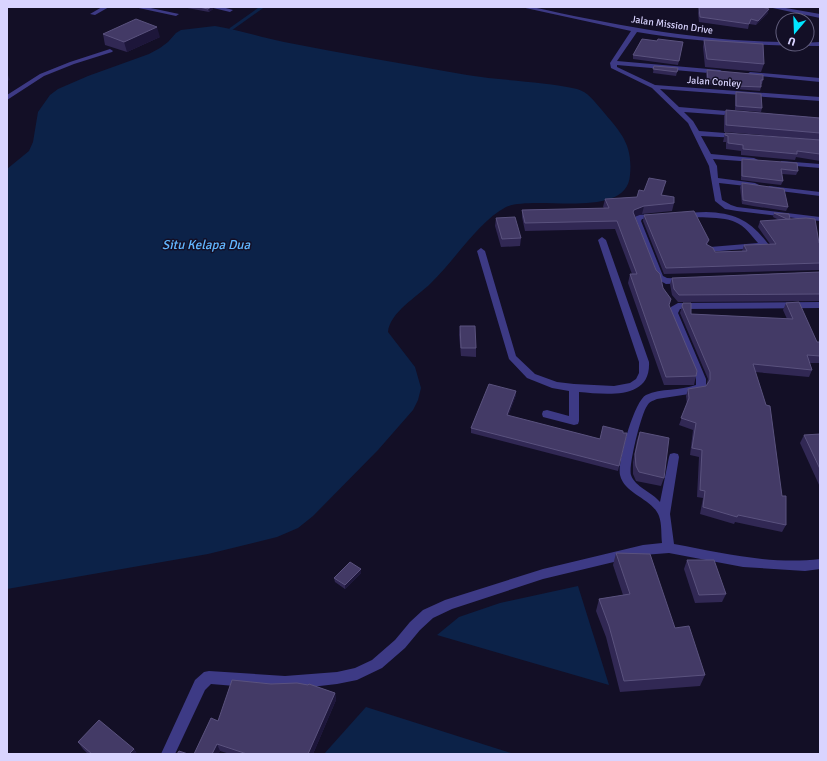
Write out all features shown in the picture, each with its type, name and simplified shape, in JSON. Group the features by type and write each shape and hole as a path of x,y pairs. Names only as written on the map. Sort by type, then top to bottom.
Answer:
{"street":[{"path":"93,14 106,7"},
{"path":"137,7 176,14"},
{"path":"212,7 230,10"},
{"name":"Jalan Mission Drive","path":"524,7 635,30 681,37 726,41 820,44"},
{"path":"771,7 820,16"},
{"path":"635,30 613,63 614,68 617,71 654,87 691,122 713,166 719,201 728,207 820,218"},
{"path":"7,98 42,75 72,63 110,51"},
{"path":"613,63 724,72"},
{"path":"740,74 820,80"},
{"name":"Jalan Conley","path":"654,87 820,99"},
{"path":"677,109 749,114"},
{"path":"696,132 743,136"},
{"path":"708,156 760,161"},
{"path":"775,162 820,166"},
{"path":"715,180 820,194"},
{"path":"693,280 663,280 659,278 636,221 639,218 707,214 733,219 746,225 764,245 710,250"},
{"path":"481,252 512,357 531,376 556,385 574,388 620,390 635,386 644,375 644,362 602,240"},
{"path":"663,280 665,290"},
{"path":"664,514 652,500 631,485 625,474 638,411 647,399 698,389 701,386 701,379 673,313 673,304 820,305"},
{"path":"635,386 647,399"},
{"path":"547,414 574,421 574,388"},
{"path":"669,548 664,514 674,456"},
{"path":"168,754 200,685 209,677 285,683 337,678 357,674 377,664 400,644 415,626 428,614 449,604 543,574 643,550 669,548 743,562 805,566 820,564"}],"water":[{"name":"Situ Kelapa Dua","path":"215,26 284,42 467,75 550,84 581,90 590,97 624,139 629,154 630,164 630,175 625,189 613,198 597,202 537,203 506,207 496,213 476,231 440,274 399,311 390,325 388,332 415,367 421,388 418,400 413,410 378,450 313,516 298,528 277,537 208,554 7,589 7,169 29,151 33,142 38,112 50,95 58,89 88,76 149,54 168,42 181,30"},
{"path":"578,586 609,685 437,635 459,617 500,603"},
{"path":"366,707 514,754 324,754"}],"building":[{"path":"199,7 211,7 208,9"},
{"path":"700,7 762,7 769,9 758,21 751,19 749,24 700,17"},
{"path":"136,19 157,27 124,42 103,34"},
{"path":"642,39 683,42 679,61 633,55"},
{"path":"704,40 763,44 764,64 707,59"},
{"path":"654,66 678,68 677,72 653,69"},
{"path":"707,70 763,75 763,80 761,80 761,87 736,86 736,84 708,80"},
{"path":"736,92 761,94 762,108 736,106"},
{"path":"726,110 820,118 820,133 726,125"},
{"path":"725,133 820,140 820,154 797,151 797,154 743,149 743,145 728,143 728,136 725,135"},
{"path":"742,159 797,163 798,171 781,169 783,181 742,176"},
{"path":"649,178 666,181 661,195 674,197 674,203 644,206 634,210 633,212 656,270 660,274 663,288 671,299 669,305 697,371 696,376 666,377 630,274 637,274 617,221 525,223 522,210 609,208 605,199 637,197 639,190 644,191"},
{"path":"742,183 784,189 788,207 743,200"},
{"path":"694,211 709,240 706,244 713,248 715,252 747,251 744,245 776,244 760,221 806,218 815,219 820,243 820,263 666,268 644,215"},
{"path":"774,213 789,214 790,219 787,219"},
{"path":"515,217 521,238 502,239 496,218"},
{"path":"820,272 820,294 679,295 674,289 672,278"},
{"path":"799,302 817,342 820,342 820,356 807,355 812,370 753,364 766,405 770,406 782,496 786,496 786,525 738,515 737,517 703,507 705,491 700,490 702,450 692,448 696,423 681,418 689,398 688,389 706,386 710,380 710,372 682,306 683,303 691,303 691,314 793,319 786,303"},
{"path":"460,326 475,326 476,348 461,348"},
{"path":"489,384 516,391 507,415 600,439 603,426 627,433 619,466 471,428"},
{"path":"640,432 669,438 664,478 639,472 636,466 635,454"},
{"path":"820,434 820,469 804,435"},
{"path":"616,553 650,554 675,628 689,626 705,675 624,681 609,626 599,599 630,594"},
{"path":"687,560 714,560 726,594 699,595"},
{"path":"350,562 361,569 345,585 334,578"},
{"path":"232,680 271,684 309,684 335,693 308,754 247,754 217,744 212,754 194,754 211,718 218,721"},
{"path":"99,720 134,749 129,754 92,754 78,742"},
{"path":"179,751 188,754 177,754"}],"waterway":[{"path":"231,29 262,7"}]}
